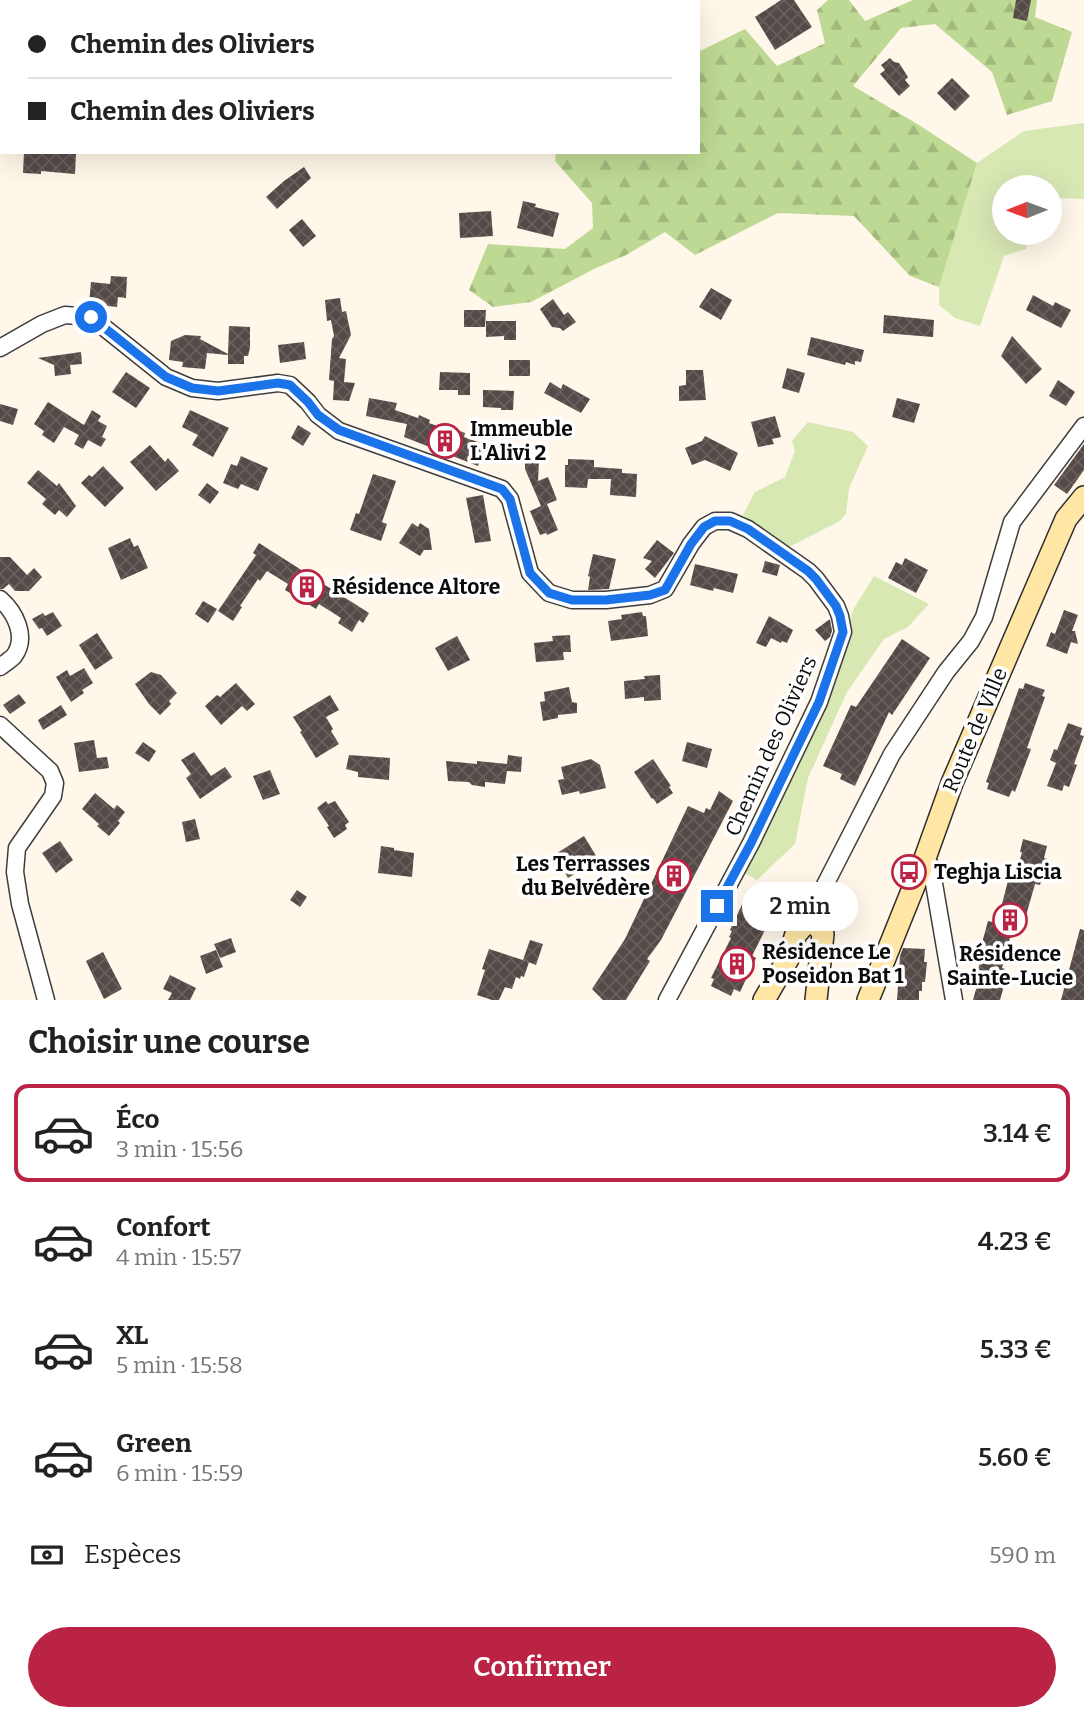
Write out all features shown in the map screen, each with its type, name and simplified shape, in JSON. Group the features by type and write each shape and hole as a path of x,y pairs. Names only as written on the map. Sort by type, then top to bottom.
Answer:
{"street":[{"name":"Chemin des Oliviers","path":"0,348 42,324 65,316 91,317 166,377 192,388 218,391 278,383 290,385 318,415 339,430 502,489 510,499 530,573 549,593 560,597 572,600 606,600 650,595 665,590 691,544 704,527 715,521 730,521 748,529 808,571 836,606 843,632 819,702 751,843 667,1000"},
{"path":"816,1000 823,934 817,923 825,886 892,754 946,673 971,641 984,617 1013,522 1084,426"},
{"name":"Route de Ville","path":"870,995 952,783 1066,519 1084,497"},
{"path":"0,599 19,626 20,641 14,655 0,667"},
{"path":"0,725 50,771 55,783 53,796 17,848 15,872 20,904 46,1000"},
{"path":"924,861 930,866 954,1000"},
{"path":"764,1000 788,959 796,934 803,926 817,923"}],"green space":[{"path":"828,0 849,0 865,21 913,0 1037,0 1035,17 1072,32 1052,101 1007,115 992,72 935,24 901,28 853,86 977,163 939,287 910,276 854,216 778,213 695,255 665,232 626,255 531,302 493,307 469,290 488,244 565,249 593,228 592,203 555,161 556,154 700,154 700,51 745,29 777,66 825,43 817,10"},
{"path":"1084,123 1084,199 1062,198 1062,175 992,175 992,245 1027,245 1026,249 1004,256 980,326 955,318 939,305 939,287 977,163 1024,131"},
{"path":"808,422 853,432 868,446 849,488 846,514 840,521 789,547 743,515 755,492 785,477 795,451 792,441"},
{"path":"874,576 929,604 908,627 884,639 847,692 808,778 795,844 757,880 744,873 799,765 839,661 853,610"}],"building":[{"path":"781,0 794,0 812,27 775,50 755,17"},
{"path":"1016,0 1031,0 1027,21 1013,18"},
{"path":"890,58 899,63 908,77 905,80 910,86 899,96 880,74 885,70 881,65"},
{"path":"952,78 970,96 955,111 937,93"},
{"path":"24,154 76,154 75,174 41,171 41,174 23,173"},
{"path":"304,167 311,178 277,209 266,197"},
{"path":"523,201 559,213 553,237 517,228"},
{"path":"491,211 493,236 460,238 459,213"},
{"path":"302,219 316,236 303,247 289,230"},
{"path":"111,276 127,277 126,298 118,297 117,307 89,304 91,282 110,284"},
{"path":"711,288 732,300 721,320 699,307"},
{"path":"1033,295 1053,306 1055,302 1071,310 1061,328 1026,310"},
{"path":"340,298 351,335 339,358 346,359 344,382 355,383 349,401 333,400 334,381 329,380 334,336 331,320 327,321 325,300"},
{"path":"553,299 564,315 568,312 576,322 563,331 552,327 540,309"},
{"path":"464,310 486,310 485,327 464,327"},
{"path":"884,315 934,320 933,337 883,333"},
{"path":"486,321 516,321 516,340 504,340 504,336 486,337"},
{"path":"229,326 250,327 250,348 248,356 244,356 244,364 228,364 228,355 207,353 205,369 182,367 183,362 169,360 171,341 185,335 201,336 200,339 228,354"},
{"path":"1012,336 1042,369 1026,384 1001,356"},
{"path":"811,337 864,350 861,362 855,361 855,365 846,362 845,365 807,355"},
{"path":"304,342 306,359 280,363 278,345"},
{"path":"81,352 82,364 70,365 71,374 55,376 54,365 38,358"},
{"path":"509,360 530,360 530,376 509,376"},
{"path":"787,368 805,373 799,393 782,388"},
{"path":"686,370 703,370 706,400 679,401 679,386 686,385"},
{"path":"126,372 150,388 136,408 112,392"},
{"path":"440,372 470,373 470,395 458,395 458,390 439,390"},
{"path":"1058,380 1075,392 1066,406 1049,396"},
{"path":"550,382 561,389 563,384 590,399 581,413 544,393"},
{"path":"483,390 514,391 513,410 483,407"},
{"name":"Immeuble L'Alivi 2","path":"369,398 397,403 395,410 418,418 419,415 430,420 429,423 465,433 464,437 486,445 478,466 404,437 407,424 366,416"},
{"path":"897,398 920,404 914,423 892,417"},
{"path":"48,402 84,425 92,410 101,416 98,421 107,426 102,437 106,439 101,447 88,440 83,449 74,444 79,435 64,427 54,443 42,435 44,431 34,424"},
{"path":"0,404 18,409 13,425 0,421"},
{"path":"190,410 229,428 213,457 192,445 198,435 182,427"},
{"path":"775,416 781,437 772,439 774,444 758,447 751,422"},
{"path":"298,425 311,433 303,446 291,438"},
{"path":"705,436 738,453 730,471 705,460 692,465 685,448 702,441"},
{"path":"1084,444 1084,470 1067,494 1054,485"},
{"path":"150,445 165,462 168,458 179,471 156,491 130,462"},
{"path":"241,456 268,468 258,491 241,484 238,489 223,483 231,464 237,466"},
{"path":"525,459 539,460 538,481 548,477 557,500 547,504 558,530 547,535 540,535 530,511 541,506 525,469"},
{"path":"568,459 594,460 594,467 622,469 622,473 637,474 636,497 610,495 611,479 588,479 587,488 565,487 565,465 568,465"},
{"path":"103,466 124,488 105,507 81,483"},
{"path":"38,470 57,486 59,483 76,506 67,517 59,510 55,515 42,504 46,499 27,483"},
{"path":"373,474 396,481 382,522 387,524 381,541 350,530 356,513 359,514"},
{"path":"207,483 219,492 210,504 198,495"},
{"path":"483,495 491,541 475,543 466,498"},
{"path":"412,523 418,527 420,523 429,529 432,550 424,550 420,556 399,543"},
{"path":"130,538 134,547 138,545 148,568 121,580 108,548"},
{"path":"657,540 674,553 655,578 645,569 652,561 643,558"},
{"name":"Résidence Altore","path":"259,543 369,613 363,623 359,620 352,632 338,623 341,618 319,604 316,609 285,590 288,584 267,571 260,581 258,579 233,621 218,611 256,555 253,553"},
{"path":"593,554 616,559 609,589 588,590"},
{"path":"0,557 10,557 27,575 34,568 42,577 29,591 15,591 9,584 0,589"},
{"path":"905,558 928,570 916,593 888,578 896,562 902,565"},
{"path":"765,561 780,565 777,576 762,572"},
{"path":"695,564 738,574 733,593 690,585"},
{"path":"203,601 217,609 208,623 195,614"},
{"path":"1064,610 1078,615 1072,631 1075,631 1078,644 1071,642 1067,654 1046,646 1051,632 1055,634"},
{"path":"53,612 62,626 47,636 32,619 43,613 45,616"},
{"path":"642,612 643,616 646,616 648,636 611,641 608,621 622,619 621,615"},
{"path":"769,616 793,630 787,643 771,638 766,647 756,643"},
{"path":"830,619 832,631 825,641 815,630"},
{"path":"97,633 113,658 95,670 79,645"},
{"path":"570,635 571,652 563,652 564,660 536,662 534,643 553,641 552,636"},
{"path":"457,636 470,660 448,671 435,648"},
{"path":"902,639 930,658 892,715 889,712 855,786 840,779 842,774 823,766 851,705 856,707"},
{"path":"84,668 93,683 71,702 56,677 67,670 70,676"},
{"path":"151,672 161,675 177,693 160,715 135,684"},
{"path":"660,675 661,700 644,701 644,697 625,699 624,681"},
{"path":"236,683 255,704 247,711 242,706 221,725 205,706"},
{"path":"1025,683 1045,690 1042,696 1045,697 1027,748 1031,749 1015,792 1012,790 1009,797 987,789 989,783 986,782 1019,688 1023,689"},
{"path":"569,687 572,702 577,703 577,713 558,715 558,718 543,721 540,702 545,701 544,692"},
{"path":"19,694 26,703 10,714 3,705"},
{"path":"330,695 339,710 326,717 339,744 316,758 293,717"},
{"path":"61,705 67,715 43,730 38,720"},
{"path":"1068,723 1082,728 1080,735 1084,736 1069,787 1064,785 1062,791 1047,786 1056,763 1050,760"},
{"path":"94,740 97,758 107,757 109,768 79,772 74,743"},
{"path":"143,742 156,751 149,762 135,753"},
{"path":"687,742 712,749 707,768 682,761"},
{"path":"194,752 211,776 225,767 232,777 200,799 186,778 191,774 181,760"},
{"path":"349,755 390,758 389,780 358,777 358,772 346,769"},
{"path":"508,755 522,757 521,772 507,771 505,784 485,782 485,787 469,782 448,781 446,761 507,764"},
{"path":"591,759 600,765 606,788 562,795 558,780 564,779 561,767"},
{"path":"653,759 673,793 657,804 634,772"},
{"path":"270,770 280,794 263,800 253,776"},
{"name":"Les Terrasses du Belvédère","path":"719,791 733,801 661,940 647,959 650,961 626,1000 603,1000 592,989 625,939 688,806 704,813 706,808 710,810"},
{"path":"95,793 114,809 117,805 125,812 109,836 82,809"},
{"path":"326,801 328,804 335,801 349,822 345,825 347,829 334,838 317,808"},
{"path":"195,819 200,839 186,842 182,822"},
{"path":"584,836 598,859 568,878 554,855"},
{"name":"Résidence Sainte-Lucie","path":"1023,839 1047,846 1044,858 1047,859 1040,885 1035,884 1020,929 1013,927 1002,968 1005,969 1002,981 1005,982 1000,1000 973,1000 980,975 977,974 980,962 977,961 988,921 997,923 1009,877 1015,879"},
{"path":"60,841 73,860 56,873 42,853"},
{"path":"381,846 414,853 412,877 378,873"},
{"path":"297,890 307,897 300,907 290,900"},
{"path":"752,891 772,901 769,907 775,910 752,956 756,958 740,992 734,989 731,996 711,986 714,979 711,978 731,938 730,930 746,896 749,897"},
{"path":"1080,929 1084,930 1084,1000 1061,1000"},
{"path":"231,938 236,952 220,958 214,944"},
{"path":"530,940 543,944 536,965 523,960"},
{"name":"Résidence Sainte-Lucie","path":"903,948 925,949 925,982 922,982 922,991 919,991 919,1000 897,1000"},
{"path":"489,949 529,962 524,977 516,977 512,989 505,987 499,1000 477,995"},
{"path":"216,950 223,967 206,974 200,956"},
{"path":"103,952 122,989 104,999 86,961"},
{"path":"170,975 196,988 190,1000 168,1000 172,993 163,989"}],"place":[{"name":"Immeuble L'Alivi 2","path":"445,441"},
{"name":"Résidence Altore","path":"307,587"},
{"name":"Teghja Liscia","path":"909,872"},
{"name":"Les Terrasses du Belvédère","path":"674,876"},
{"name":"Résidence Sainte-Lucie","path":"1010,920"},
{"name":"Résidence Le Poseidon Bat 1","path":"737,964"}],"route":[{"path":"91,317 166,377 192,388 218,391 278,383 290,385 318,415 339,430 502,489 510,499 530,573 549,593 572,600 606,600 650,595 665,590 691,544 704,527 715,521 730,521 748,529 808,571 836,606 843,632 819,702 751,843 717,906"}]}
